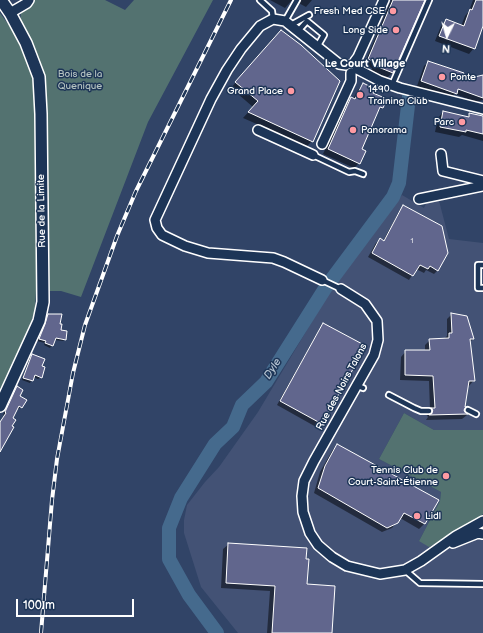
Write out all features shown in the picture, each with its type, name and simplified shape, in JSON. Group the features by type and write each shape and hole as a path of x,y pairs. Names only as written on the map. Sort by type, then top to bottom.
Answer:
{"street":[{"name":"Rue de la Limite","path":"0,406 39,321 43,302 41,114 39,77 26,43 10,13 1,0"},
{"path":"10,13 27,3 29,0"},
{"path":"322,144 350,84 352,67 384,0"},
{"path":"322,280 273,258 208,253 186,246 162,235 155,220 211,99 227,70 241,49 260,26 273,18 292,26 339,64 352,67 396,86 483,109"},
{"path":"258,130 312,155"},
{"path":"441,154 443,171 483,181"},
{"path":"419,199 483,186"},
{"name":"Rue des Noirs Talons","path":"341,289 365,304 377,321 378,340 374,355 360,387 314,461 304,481 302,496 303,512 310,533 318,545 332,557 347,566 380,574 405,570"},
{"path":"405,570 483,520"},
{"path":"436,550 478,533 483,534"}],"lane":[{"path":"260,0 272,11 273,18"},
{"path":"292,26 297,0"},
{"path":"396,86 429,0"},
{"path":"292,26 309,15"},
{"path":"292,26 307,21 324,35 317,47"},
{"path":"312,155 349,172 355,171 363,174"},
{"path":"483,265 478,265 478,288 483,288"},
{"name":"Rue des Noirs Talons","path":"322,280 341,289"},
{"path":"389,395 421,411 429,411"},
{"path":"468,410 476,414"},
{"path":"405,570 420,584 483,584"}],"shaded area":[{"path":"402,195 424,208 428,199 438,197 449,239 483,243 483,430 434,430 404,413 379,459 441,492 440,501 419,541 474,523 483,539 483,633 238,633 201,587 184,533 184,520 187,505 219,467 258,412 329,293"}],"green space":[{"name":"Bois de la Quenique","path":"31,0 105,0 125,10 134,0 213,0 148,122 81,297 61,291 36,291 35,311 25,338 0,392 0,13 11,28 20,23 21,12"},
{"name":"Tennis Club de Court-Saint-Étienne","path":"404,413 434,430 483,430 483,514 474,522 429,547 419,541 440,501 441,492 379,459"}],"building":[{"name":"Long Side","path":"393,0 425,0 393,73 376,66 377,63 368,59"},
{"path":"476,0 483,0 483,26 475,49 439,36 446,19 464,26 470,9 472,10"},
{"name":"Grand Place","path":"281,30 301,45 340,81 313,142 248,112 258,101 235,82"},
{"name":"Ponte","path":"428,61 464,73 462,80 483,75 483,98 458,89 457,94 421,81"},
{"name":"Panorama","path":"363,83 375,89 373,93 387,99 383,108 380,107 362,149 366,151 360,164 328,149 351,97 355,99"},
{"name":"Parc","path":"443,111 469,117 469,113 483,116 483,134 466,130 466,132 440,127"},
{"path":"403,205 442,226 448,253 438,271 430,266 428,269 420,265 413,276 372,253 380,238 384,241"},
{"path":"451,313 467,316 474,339 470,339 475,381 469,381 466,407 464,410 468,414 429,415 433,411 431,408 435,408 433,376 405,375 405,350 430,350 429,339 449,338 449,333 452,333"},
{"path":"48,314 62,314 60,324 62,324 61,330 67,331 66,340 56,338 53,346 45,343 46,341 39,339"},
{"path":"323,323 366,346 322,424 280,401"},
{"path":"32,354 45,359 42,366 45,367 42,378 35,375 33,381 23,378"},
{"path":"17,386 23,390 20,396 27,400 22,408 19,406 13,418 16,420 12,426 14,427 0,452 0,422 6,413 5,412"},
{"path":"337,444 439,500 425,524 404,513 398,523 387,528 318,488 325,466"},
{"path":"228,543 307,548 306,559 309,559 307,584 335,586 332,633 272,633 275,586 226,583"}],"waterway":[{"name":"Dyle","path":"217,633 189,595 169,559 169,528 181,498 215,444 233,427 242,405 266,382 326,287 393,197 399,183 409,97"}],"railway":[{"path":"41,633 52,500 57,459 73,373 85,325 117,236 136,191 231,0"}],"place":[{"name":"Fresh Med CSE","path":"393,11"},
{"name":"Long Side","path":"396,30"},
{"name":"Ponte","path":"442,77"},
{"name":"Grand Place","path":"291,91"},
{"name":"1490 Training Club","path":"360,95"},
{"name":"Parc","path":"462,122"},
{"name":"Panorama","path":"353,130"},
{"name":"Tennis Club de Court-Saint-Étienne","path":"446,476"},
{"name":"Lidl","path":"417,516"}],"district":[{"name":"Le Court Village","path":"365,64"}]}
